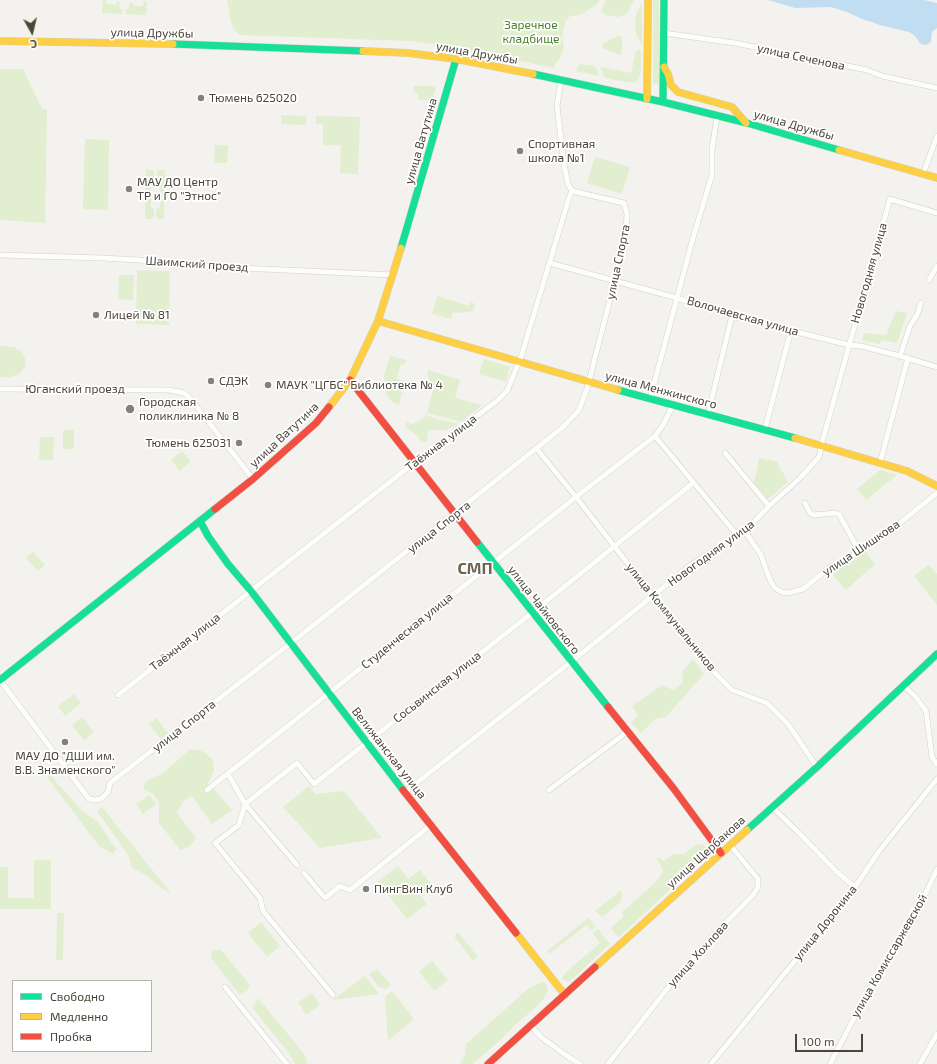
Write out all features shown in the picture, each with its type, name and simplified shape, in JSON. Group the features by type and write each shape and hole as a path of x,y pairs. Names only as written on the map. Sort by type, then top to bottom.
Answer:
{"main road":[{"path":"647,99 648,0"},
{"path":"663,102 664,0"},
{"name":"улица Дружбы","path":"0,41 172,44 325,49 408,53 456,59 561,79 663,102 747,123 937,178"},
{"name":"улица Ватутина","path":"0,680 253,479 316,423 350,380 378,321 394,275 456,59"},
{"path":"664,67 671,85 678,92 732,107 747,123"},
{"name":"улица Менжинского","path":"378,321 589,382 765,429 907,471 937,486"},
{"name":"улица Чайковского","path":"350,380 454,515 683,800 721,853"},
{"name":"Велижанская улица","path":"200,521 208,536 228,564 251,591 366,743 565,995"},
{"name":"улица Щербакова","path":"488,1064 817,767 937,654"}],"street":[{"name":"улица Сеченова","path":"664,33 735,43 867,70 882,76 937,88"},
{"path":"561,79 557,106 564,164 568,184 572,191"},
{"path":"650,399 712,175 712,150 717,116"},
{"path":"923,174 937,136"},
{"name":"Таёжная улица","path":"118,695 414,463 498,400 507,390 519,362 572,191"},
{"name":"улица Спорта","path":"0,680 89,799 98,800 104,797 109,789 110,783 454,515 563,427 574,416 583,400 589,382 615,280 626,231 627,214 624,204 572,191"},
{"name":"Новогодняя улица","path":"405,792 571,662 691,565 749,527 769,506 800,478 819,457 890,199 937,213"},
{"name":"Шаимский проезд","path":"0,254 140,260 176,265 394,275"},
{"name":"Волочаевская улица","path":"550,263 677,298 732,316 849,345 860,346 937,367"},
{"path":"929,280 937,266"},
{"path":"900,356 910,326 917,315 921,303"},
{"path":"708,414 732,316"},
{"path":"765,429 791,330"},
{"path":"880,463 908,358"},
{"name":"Юганский проезд","path":"0,389 168,390 182,392 190,398 253,479"},
{"name":"Студенческая улица","path":"207,790 655,436 663,425 673,405"},
{"path":"655,436 737,535"},
{"name":"улица Коммунальников","path":"537,449 615,546 706,664 732,690 767,703 784,720 817,767"},
{"path":"725,453 769,506"},
{"name":"Сосьвинская улица","path":"246,804 297,763 314,784 693,483"},
{"name":"улица Шишкова","path":"744,530 761,555 774,587 781,592 788,593 803,588 829,568 886,534 937,493"},
{"path":"805,503 810,513 813,515 839,514 859,551"},
{"path":"904,686 915,696 926,711 932,757 937,764"},
{"path":"549,790 627,732"},
{"path":"228,774 246,804 297,865"},
{"name":"улица Доронина","path":"711,1064 855,887 879,852 937,779"},
{"path":"246,804 239,825 216,842 260,898 263,911 333,995"},
{"path":"772,807 838,873 855,887"},
{"path":"304,873 325,898 340,886 350,890 432,825"},
{"name":"улица Хохлова","path":"608,1064 671,984 758,887 758,878 730,844"},
{"name":"улица Комиссаржевской","path":"830,1064 861,1006 915,916 937,869"},
{"path":"226,987 288,1064"},
{"path":"531,1026 541,1037 580,1064"},
{"path":"920,1064 937,1034"}],"green space":[{"path":"103,0 106,0 106,4 116,5 116,2 120,2 119,9 123,9 122,14 102,13"},
{"name":"Заречное кладбище","path":"227,0 600,0 596,5 580,15 570,16 565,22 562,37 564,46 561,56 553,68 456,47 410,41 240,35 234,30 231,22"},
{"path":"607,0 634,0 627,14 618,17 606,15 602,12 604,3"},
{"path":"653,0 659,0 659,84 653,84"},
{"path":"144,1 147,1 146,15 126,14 126,9 129,9 129,3 133,3 133,6 143,6"},
{"path":"642,4 642,44 637,37 635,24 637,11"},
{"path":"621,36 622,39 622,53 619,55 603,48 603,43"},
{"path":"636,51 641,51 641,72 637,81 633,83 605,78 600,67 631,73"},
{"path":"580,64 594,66 597,69 599,76 576,71"},
{"path":"0,69 23,69 42,109 47,109 45,223 0,220"},
{"path":"414,86 434,86 436,88 432,100 419,100 418,94 413,90"},
{"path":"281,115 306,116 306,125 281,124"},
{"path":"316,116 360,117 358,174 340,173 341,145 323,145 323,124 316,124"},
{"path":"85,139 109,140 108,210 83,209"},
{"path":"215,145 228,145 227,163 214,163"},
{"path":"595,157 630,167 622,194 587,183"},
{"path":"146,169 154,171 154,180 151,181 151,207 154,209 154,216 152,219 145,219"},
{"path":"165,170 164,219 158,219 156,216 156,209 160,208 160,181 157,180 157,171"},
{"path":"137,270 170,271 169,325 136,324"},
{"path":"119,275 134,275 133,300 118,299"},
{"path":"437,296 469,306 471,302 475,304 473,311 460,313 453,312 451,319 432,314"},
{"path":"896,311 907,313 897,343 883,340 879,344 862,340 864,333 886,335"},
{"path":"0,346 14,347 23,353 26,362 25,367 19,374 10,377 0,377"},
{"path":"390,356 406,360 404,365 400,365 397,379 407,382 405,390 402,391 399,405 392,402 386,394 384,376"},
{"path":"484,359 510,367 506,382 479,374"},
{"path":"428,370 460,380 455,398 482,405 462,422 427,413 433,389 427,374"},
{"path":"426,415 438,420 458,423 459,426 445,430 432,430 428,432 427,442 422,442 406,427 406,422 412,424 420,421"},
{"path":"63,430 74,430 74,449 63,449"},
{"path":"40,437 54,437 53,460 39,460"},
{"path":"182,451 191,461 180,471 171,460"},
{"path":"759,458 777,462 788,482 768,499 754,483"},
{"path":"880,470 897,475 866,500 857,489"},
{"path":"33,552 45,565 38,571 26,558"},
{"path":"866,552 875,564 846,590 831,573 846,561"},
{"path":"928,565 937,574 937,605 915,577 915,575"},
{"path":"693,659 704,674 666,717 655,719 641,733 631,723 638,715 632,706 662,685 673,690 683,682 682,672"},
{"path":"74,694 81,703 65,716 58,706"},
{"path":"82,717 94,732 84,740 72,725"},
{"path":"156,718 168,733 161,739 149,724"},
{"path":"190,749 202,751 213,760 214,771 208,783 232,810 212,824 192,796 183,802 177,813 196,838 189,847 180,850 159,823 159,802 152,793 143,790 145,782 163,773"},
{"path":"44,773 49,774 84,813 98,822 116,849 113,854 99,846"},
{"path":"309,786 315,794 344,791 382,838 320,848 283,807"},
{"path":"149,795 156,804 143,814 136,804"},
{"path":"102,807 171,893 164,890 146,875 132,868 129,856 97,811"},
{"path":"697,844 707,846 710,852 619,937 616,935 611,928 623,917 622,912 656,882 663,872 662,867 656,859 659,857 664,861 674,854 684,854"},
{"path":"34,860 51,860 51,909 0,909 0,867 8,867 8,898 34,898"},
{"path":"398,866 408,879 420,870 432,885 420,895 427,904 407,919 378,882"},
{"path":"620,891 623,894 621,901 603,917 595,911"},
{"path":"57,913 64,913 63,960 56,960"},
{"path":"588,918 596,926 591,930 585,926 549,954 547,951"},
{"path":"261,922 280,946 267,957 248,933"},
{"path":"598,929 610,944 569,982 562,979 565,973 600,943 593,933"},
{"path":"458,932 478,957 473,961 454,936"},
{"path":"212,950 221,950 250,985 247,991 239,994 211,958"},
{"path":"432,961 448,980 434,991 419,972"},
{"path":"377,969 391,985 386,989 379,987 369,974"},
{"path":"365,976 379,994 333,1000"},
{"path":"542,982 546,983 548,991 543,1000 534,1009 473,1064 460,1064 465,1055 466,1044 529,988"},
{"path":"392,991 414,1019 388,1041 385,997"},
{"path":"312,993 320,1005 306,1015 298,1002"},
{"path":"258,998 305,1055 307,1064 295,1064 286,1049 252,1008"}],"water":[{"path":"768,0 924,0 937,3 937,28 932,32 931,42 924,45 909,32 880,25 831,7 795,8"}],"traffic: fast":[{"path":"663,102 664,0"},
{"path":"173,44 363,51"},
{"path":"401,248 456,59"},
{"path":"533,74 663,102 747,123 839,150"},
{"path":"618,390 795,438"},
{"path":"0,680 215,509"},
{"path":"200,521 208,536 228,564 251,591 403,790"},
{"path":"477,542 608,707"},
{"path":"747,830 817,767 937,654"}],"traffic: slow":[{"path":"647,99 648,0"},
{"path":"0,41 173,44"},
{"path":"363,51 408,53 456,59 533,74"},
{"path":"664,67 671,85 678,92 732,107 746,123"},
{"path":"839,150 937,178"},
{"path":"329,407 350,380 378,321 401,248"},
{"path":"378,321 618,390"},
{"path":"795,438 907,471 937,486"},
{"path":"595,967 747,830"},
{"path":"516,933 565,995"}],"traffic: jam":[{"path":"350,380 477,542"},
{"path":"215,509 253,479 316,423 329,407"},
{"path":"608,707 674,789 721,853"},
{"path":"403,790 516,933"},
{"path":"488,1064 595,967"}],"place":[{"name":"Тюмень 625020","path":"201,98"},
{"name":"Спортивная школа №1","path":"520,151"},
{"name":"МАУ ДО Центр ТР и ГО \"Этнос\"","path":"129,189"},
{"name":"Лицей № 81","path":"96,315"},
{"name":"СДЭК","path":"211,381"},
{"name":"МАУК \"ЦГБС\" Библиотека № 4","path":"268,385"},
{"name":"Городская поликлиника № 8","path":"130,409"},
{"name":"Тюмень 625031","path":"239,443"},
{"name":"МАУ ДО \"ДШИ им. В.В. Знаменского\"","path":"65,742"},
{"name":"ПингВин Клуб","path":"366,889"}],"district":[{"name":"СМП","path":"475,569"}]}
